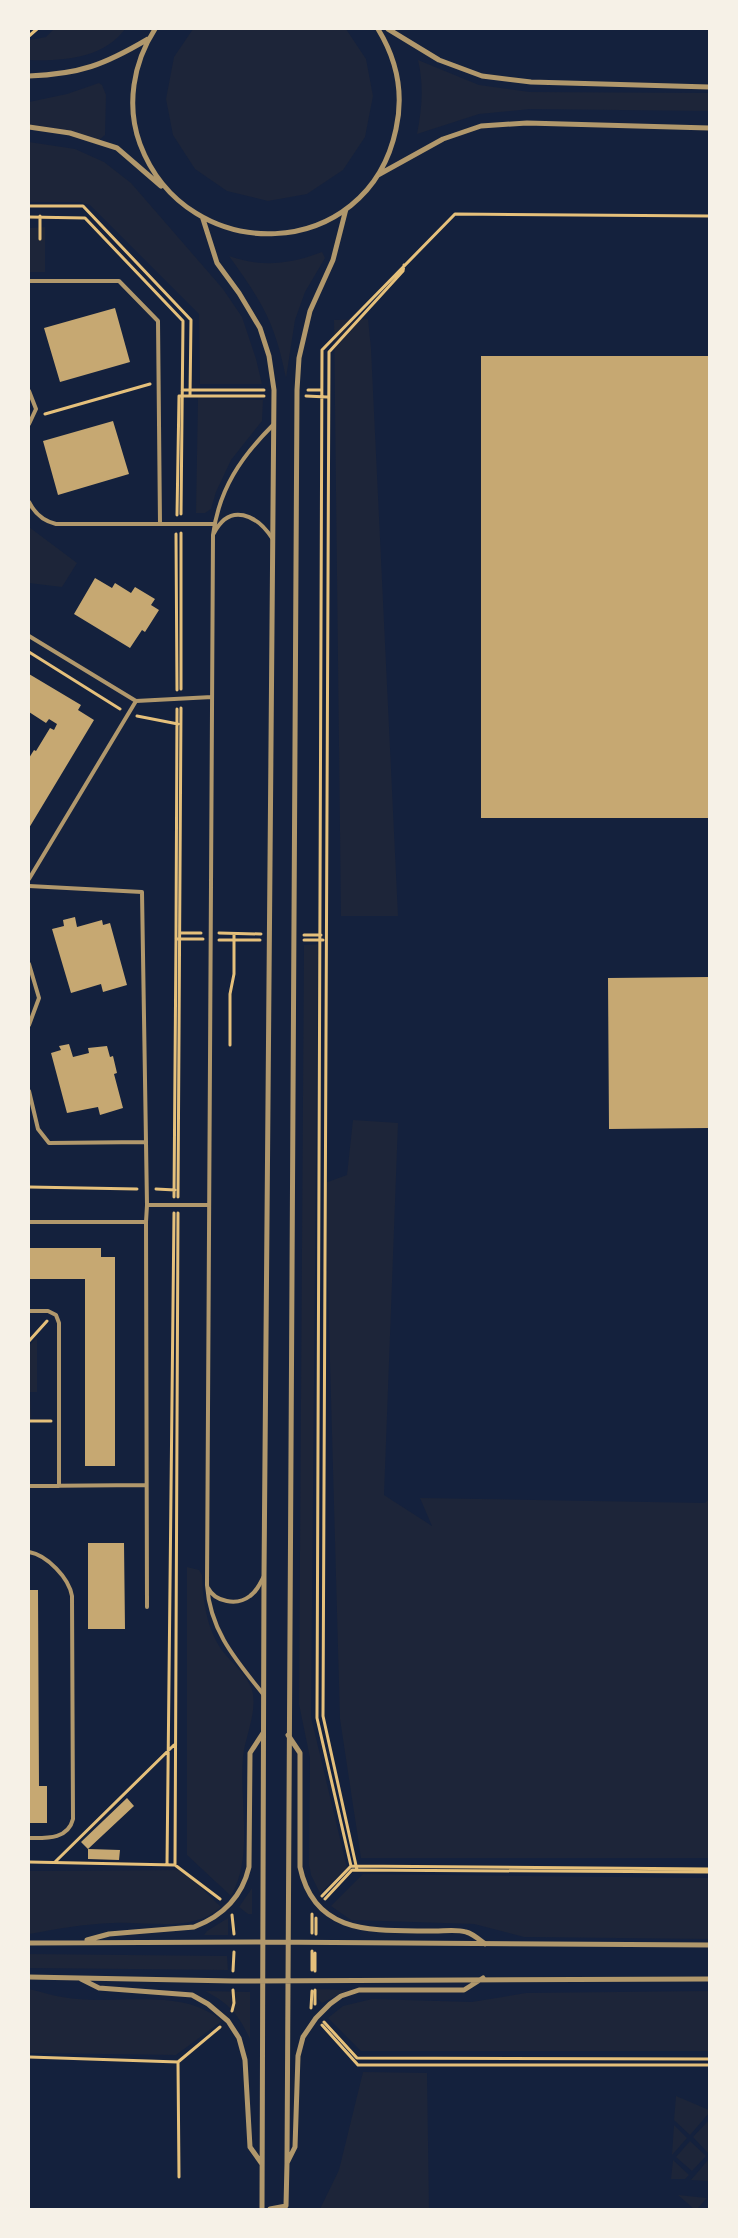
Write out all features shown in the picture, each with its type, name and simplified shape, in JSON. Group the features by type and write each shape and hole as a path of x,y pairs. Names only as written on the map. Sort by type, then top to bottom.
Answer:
{"street":[{"path":"155,29 139,60 134,82 133,103 136,134 147,162 168,192"},
{"path":"29,127 70,133 117,148 182,205 203,219 231,230 261,235 291,233 320,224 346,209 363,194 378,176 393,146 400,112 399,79 389,46 378,29"},
{"path":"388,29 439,60 482,76 530,82 709,87"},
{"path":"29,76 54,75 99,66 149,38"},
{"path":"378,176 443,140 481,126 527,123 709,128"},
{"path":"270,2209 286,2206 287,2163 288,1735 299,358 310,311 333,260 346,209"},
{"path":"203,219 217,263 239,293 260,328 269,356 274,390 264,1576 262,2209"},
{"path":"79,1942 110,1934 194,1927 207,1922 229,1906 246,1882 249,1867 250,1753 264,1733"},
{"path":"288,1735 300,1753 300,1867 303,1882 318,1903 342,1923 354,1928 466,1932 486,1944"},
{"path":"29,1943 314,1942 709,1945"},
{"path":"29,1977 233,1981 483,1978 709,1979"},
{"path":"78,1978 99,1988 192,1996 208,2004 228,2021 239,2038 245,2060 250,2147 262,2164"},
{"path":"287,2163 295,2147 298,2056 303,2037 317,2017 341,1996 352,1992 464,1990 483,1978"}],"lane":[{"path":"29,281 119,282 158,321 160,524"},
{"path":"29,391 36,409 29,424"},
{"path":"264,1696 214,1625 208,1600 207,1585 213,535 223,491 237,466 273,425"},
{"path":"29,502 38,516 46,522 56,524 214,524"},
{"path":"213,535 219,524 239,515 252,517 263,524 272,538"},
{"path":"29,636 136,701 179,697 212,697"},
{"path":"29,879 136,701"},
{"path":"29,886 142,892 147,1205 147,1607"},
{"path":"29,964 39,998 29,1024"},
{"path":"29,1091 38,1129 50,1143 146,1142"},
{"path":"147,1205 209,1205"},
{"path":"29,1222 146,1222"},
{"path":"29,1311 48,1311 56,1315 59,1323 59,1486"},
{"path":"29,1486 146,1486"},
{"path":"29,1552 37,1553 44,1558 66,1581 72,1596 73,1819 58,1837 29,1838"},
{"path":"207,1585 211,1593 221,1600 236,1602 248,1598 256,1590 264,1576"}],"path":[{"path":"29,36 37,29"},
{"path":"29,206 83,206 191,320 190,396"},
{"path":"351,1866 317,1718 322,350 455,214 709,216"},
{"path":"40,216 40,239"},
{"path":"29,217 85,218 183,321 176,1190 174,1865"},
{"path":"357,1868 323,1716 328,352 402,271 404,265"},
{"path":"33,418 159,382"},
{"path":"182,390 274,390"},
{"path":"177,508 179,396 273,396"},
{"path":"298,396 327,397"},
{"path":"176,537 181,933 179,939"},
{"path":"181,933 270,937"},
{"path":"230,1045 230,994 234,974 234,934"},
{"path":"295,937 321,936"},
{"path":"179,939 234,940 270,937"},
{"path":"295,937 326,940"},
{"path":"29,1187 176,1190"},
{"path":"167,1865 176,1205"},
{"path":"29,1341 53,1314"},
{"path":"29,1421 59,1421"},
{"path":"55,1862 174,1745"},
{"path":"29,1862 174,1865 229,1906 234,1922 234,2004 228,2021 178,2062 29,2057"},
{"path":"351,1866 357,1868 709,1871"},
{"path":"351,1866 318,1903 311,2010 358,2065 709,2065"},
{"path":"318,1903 352,1870 357,1868"},
{"path":"317,2017 357,2058 709,2059"},
{"path":"178,2062 179,2177"}],"shaded area":[{"path":"54,29 125,29 106,47 82,56 69,59 29,60 29,40 46,37"},
{"path":"193,29 346,29 366,59 373,96 365,137 343,170 307,194 268,201 227,191 195,169 173,135 166,99 174,57"},
{"path":"418,60 479,85 530,92 709,93 709,111 530,109 479,114 417,134 422,97"},
{"path":"99,83 102,85 106,95 105,135 97,142 29,126 29,102 67,94"},
{"path":"29,142 75,149 104,162 131,183 223,289 242,317 262,384 200,384 199,314 90,205 80,202 29,202"},
{"path":"45,227 45,272 29,272 29,228"},
{"path":"322,252 325,258 305,292 295,320 286,378 277,342 266,313 229,256 253,262 276,263 287,262"},
{"path":"368,319 398,916 341,916 334,320"},
{"path":"198,398 263,400 262,421 231,460 216,492 211,509 205,513 196,513"},
{"path":"29,527 77,563 62,587 29,583"},
{"path":"318,944 311,1717 347,1868 320,1893 311,1875 309,1864 310,1758 299,1704 304,945"},
{"path":"353,1120 398,1123 384,1495 432,1526 420,1498 705,1503 709,1499 709,1858 361,1858 340,1719 325,1183 347,1175"},
{"path":"37,1337 37,1392 30,1392 31,1419 29,1419 29,1346"},
{"path":"187,1567 199,1570 202,1575 203,1596 214,1636 225,1654 240,1670 252,1690 253,1707 244,1749 242,1774 244,1846 238,1880 231,1896 187,1855"},
{"path":"183,1870 221,1907 210,1915 184,1923 102,1924 29,1934 29,1871"},
{"path":"363,1874 709,1878 709,1939 524,1937 474,1924 351,1920 331,1906"},
{"path":"252,1888 252,1914 248,1914 239,1907"},
{"path":"228,1918 228,1935 204,1935 207,1931"},
{"path":"29,1954 227,1956 228,1970 29,1968"},
{"path":"29,1989 78,1999 171,2001 189,2004 206,2011 222,2021 176,2055 29,2053"},
{"path":"317,1989 348,1990 322,2003 318,1999"},
{"path":"205,1991 250,1992 250,2039 232,2010 221,2000"},
{"path":"709,1991 709,2051 361,2051 328,2018 343,2006 372,1999 472,2002 526,1993"},
{"path":"363,2072 427,2073 429,2209 320,2209 339,2170"},
{"path":"676,2096 709,2110 709,2113 690,2135 674,2120"},
{"path":"709,2120 709,2152 708,2153 693,2137"},
{"path":"674,2125 687,2138 672,2155"},
{"path":"690,2141 706,2156 692,2171 676,2157"},
{"path":"673,2160 689,2175 685,2179 671,2179"},
{"path":"708,2160 709,2181 691,2180"},
{"path":"678,2195 707,2198 697,2209 694,2209"}],"building":[{"path":"115,308 130,362 60,382 44,328"},
{"path":"481,356 709,356 709,818 481,818"},
{"path":"113,421 129,474 58,495 43,441"},
{"path":"95,578 112,588 115,583 131,593 135,587 155,599 151,605 159,610 145,632 142,630 130,648 74,614"},
{"path":"29,674 81,705 78,710 94,720 29,828 29,758 34,750 36,751 50,728 54,730 57,724 49,719 46,723 29,712"},
{"path":"75,917 77,927 102,920 103,925 110,923 127,985 103,992 101,984 71,993 52,929 64,926 63,920"},
{"path":"709,977 709,1128 609,1129 608,978"},
{"path":"69,1044 73,1057 89,1053 88,1048 107,1046 110,1057 113,1056 117,1073 114,1074 123,1108 100,1115 98,1107 67,1113 51,1053 61,1050 59,1046"},
{"path":"29,1248 101,1248 101,1257 115,1257 115,1466 85,1466 85,1279 29,1279"},
{"path":"88,1543 124,1543 125,1629 88,1629"},
{"path":"29,1590 38,1590 39,1786 47,1786 47,1823 29,1823"},
{"path":"127,1798 134,1806 88,1849 81,1842"},
{"path":"88,1849 120,1850 119,1860 88,1859"}]}
